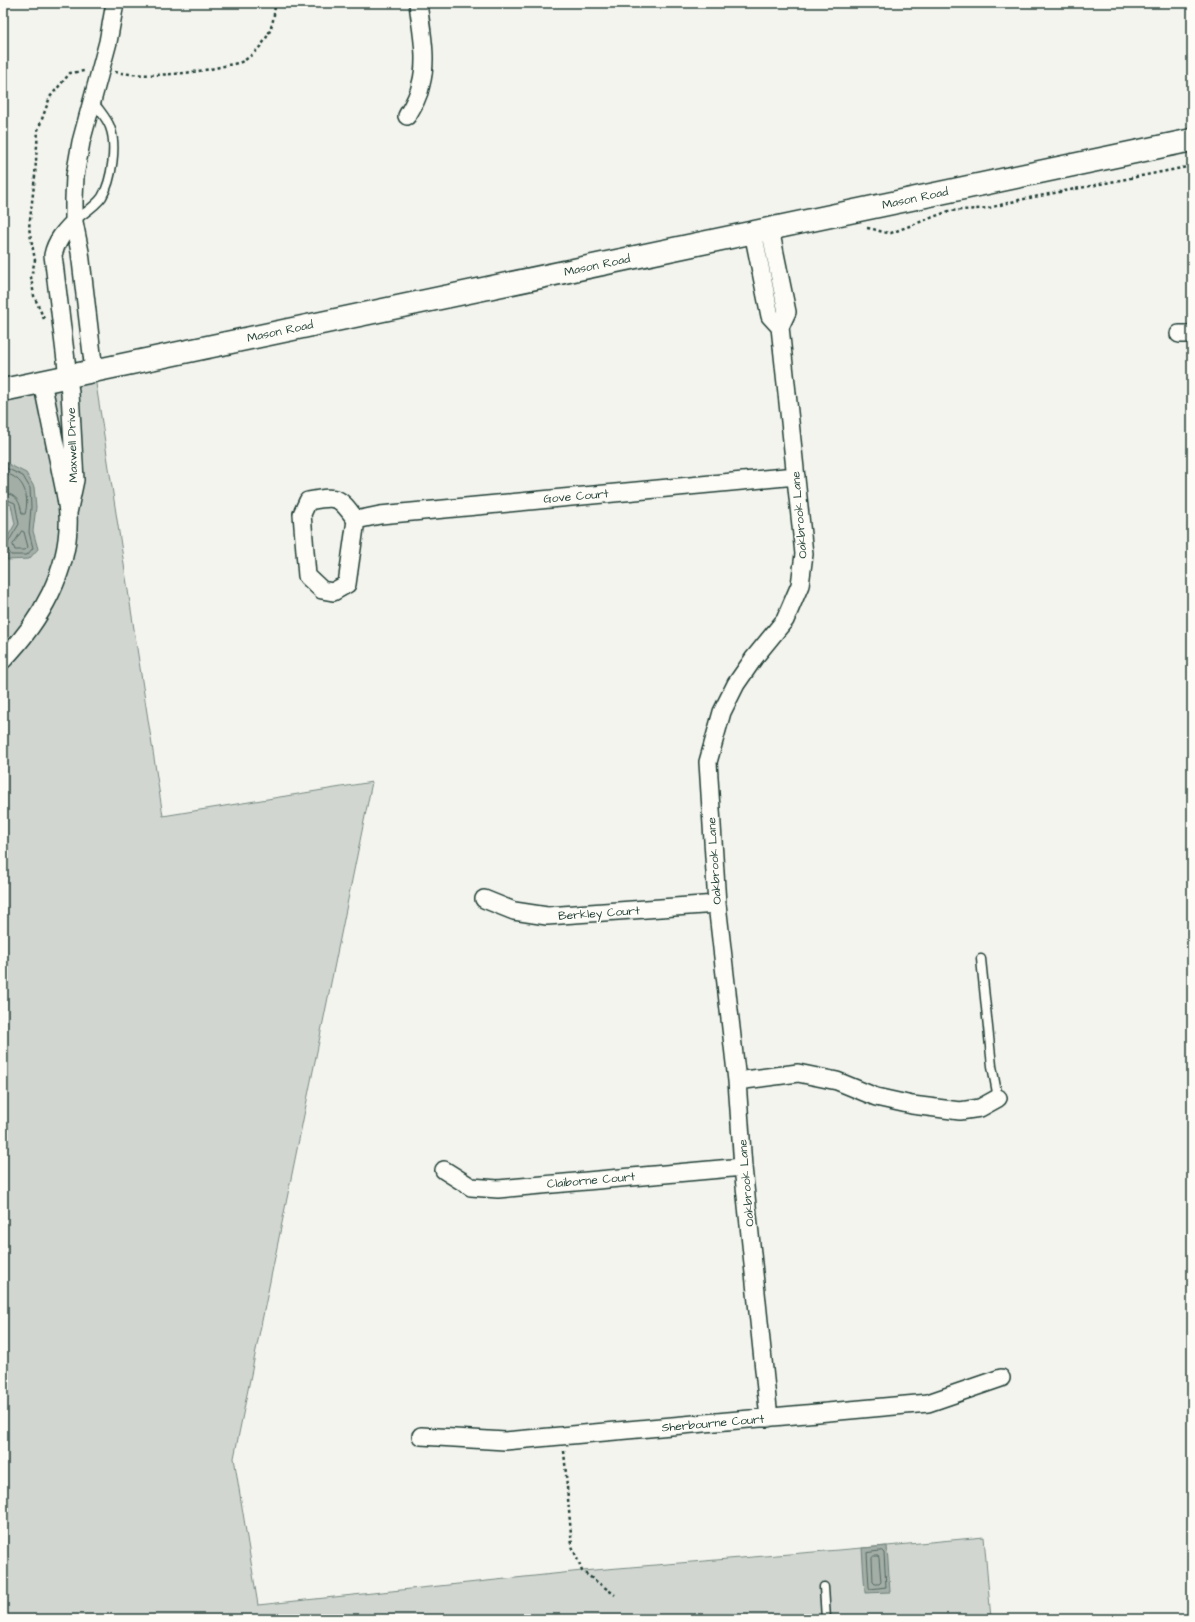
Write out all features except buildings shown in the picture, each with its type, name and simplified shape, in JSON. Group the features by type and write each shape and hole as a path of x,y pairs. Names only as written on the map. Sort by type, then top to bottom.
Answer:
{"main road":[{"name":"Mason Road","path":"3,390 1192,140"}],"street":[{"path":"94,371 80,252 74,222 75,176 81,142 108,42 115,3"},
{"path":"407,116 418,94 423,73 423,50 418,3"},
{"name":"Maxwell Drive","path":"3,660 13,650 34,622 56,581 64,559 68,513 75,480 69,376 54,256 55,247 59,238 74,222"},
{"name":"Oakbrook Lane","path":"762,231 770,316 780,327 804,554 800,585 785,620 754,658 736,684 722,712 708,762 717,904 737,1081 769,1418"},
{"name":"Maxwell Drive","path":"42,382 68,513"},
{"name":"Gove Court","path":"356,520 380,514 796,476"},
{"path":"331,497 344,503 356,520 346,584 332,592 322,590 307,576 302,514 308,501 331,497"},
{"name":"Berkley Court","path":"484,899 514,911 547,916 717,904"},
{"path":"737,1081 798,1073 837,1081 876,1097 912,1105 960,1111 980,1108 998,1098"},
{"name":"Claiborne Court","path":"444,1170 471,1187 498,1189 744,1167"},
{"name":"Sherbourne Court","path":"421,1436 505,1441 928,1403 1001,1378"}],"lane":[{"path":"74,222 102,197 109,178 113,159 113,142 110,126 92,100"},
{"path":"981,959 992,1066 998,1098"},
{"path":"824,1587 826,1619"}],"path":[{"path":"863,228 874,229 883,233 891,233 949,211 988,208 1019,200 1192,166"},
{"path":"562,1436 572,1546 582,1570 615,1595"}],"shaded area":[{"path":"94,371 163,816 372,782 234,1458 258,1605 582,1571 984,1537 991,1619 3,1619 3,390"}],"water":[{"path":"6,463 26,473 34,487 36,507 33,531 38,549 29,559 7,560 3,545 15,524 11,505 3,501 3,465"},
{"path":"887,1546 890,1592 865,1593 862,1548"}]}
